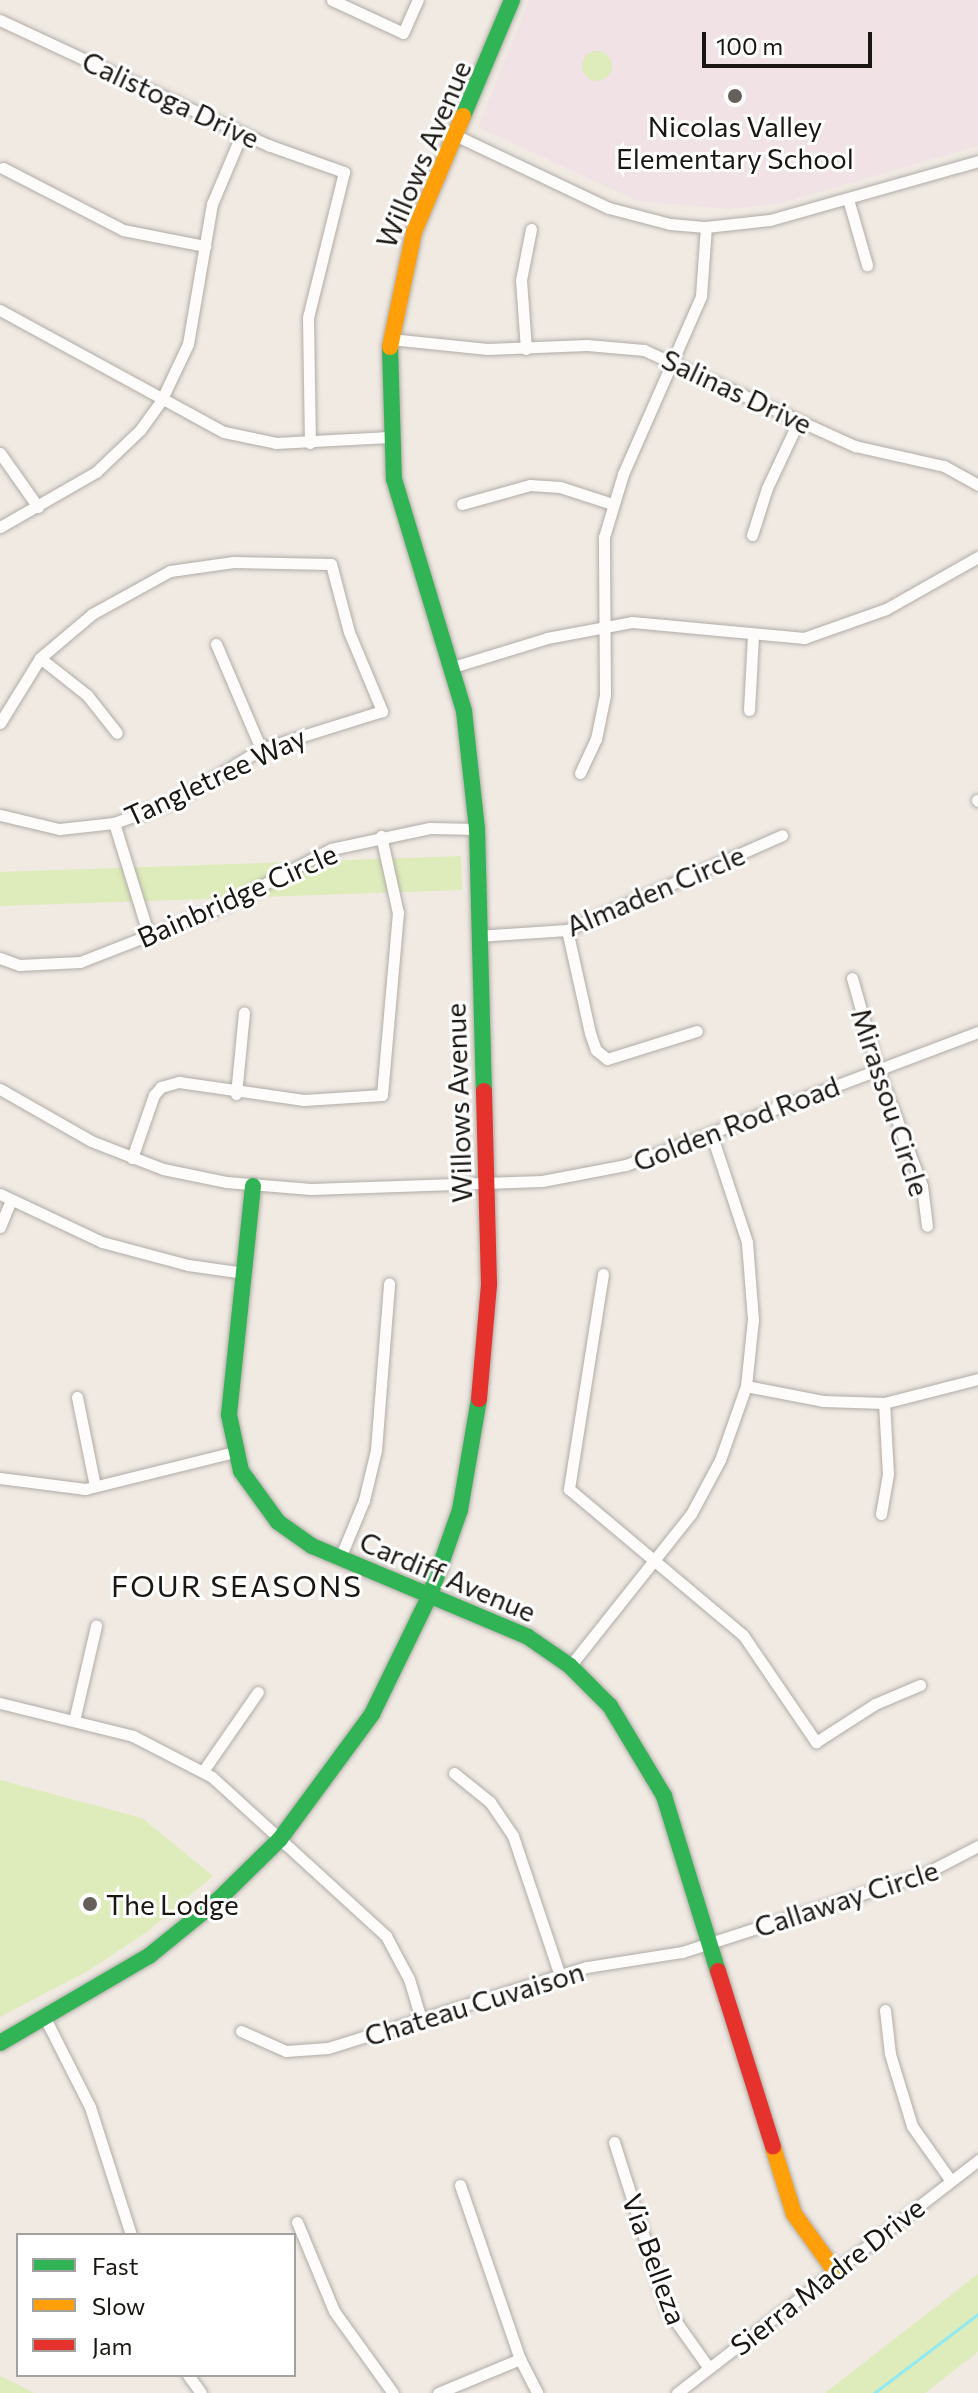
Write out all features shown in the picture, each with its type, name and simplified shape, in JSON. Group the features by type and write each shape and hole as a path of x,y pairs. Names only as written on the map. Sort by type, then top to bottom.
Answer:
{"street":[{"path":"332,0 403,33 418,0"},
{"name":"Willows Avenue","path":"0,2043 46,2020 188,1928 280,1839 372,1714 430,1595 460,1510 481,1390 489,1284 477,936 477,829 472,759 453,667 404,522 389,437 390,339 414,232 512,0"},
{"name":"Calistoga Drive","path":"0,20 242,133 344,172 308,318 310,443"},
{"path":"0,527 38,507 107,462 161,401 195,321 205,246 219,181 242,133"},
{"path":"455,135 609,208 670,224 706,227 770,220 978,161"},
{"path":"3,168 123,230 205,246"},
{"path":"848,199 867,265"},
{"path":"580,773 596,739 605,695 600,572 612,504 701,296 706,227"},
{"path":"526,349 521,280 531,229"},
{"path":"0,310 161,401 224,432 259,441 310,443 389,437"},
{"name":"Salinas Drive","path":"390,339 526,349 619,347 675,360 799,420 874,452 944,466 978,485"},
{"path":"752,535 767,488 799,420"},
{"path":"0,453 38,507"},
{"path":"462,504 530,485 560,487 612,504"},
{"path":"453,667 603,626 675,625 753,636 804,638 837,629 886,609 978,557"},
{"name":"Tangletree Way","path":"0,815 59,829 114,823 177,800 261,749 382,711 349,632 331,564 233,562 170,571 92,614 40,658"},
{"path":"749,710 753,636"},
{"path":"216,644 261,749"},
{"path":"0,723 40,658 87,695 117,733"},
{"path":"114,823 149,936"},
{"name":"Bainbridge Circle","path":"0,958 19,965 80,962 221,907 298,863 381,836 477,829"},
{"name":"Almaden Circle","path":"477,936 567,930 782,835"},
{"path":"132,1158 161,1087 179,1082 236,1094 304,1100 382,1095 398,913 381,836"},
{"path":"567,930 590,1033 596,1050 607,1059 697,1031"},
{"name":"Mirassou Circle","path":"852,978 878,1070 922,1186 927,1226"},
{"path":"236,1094 244,1012"},
{"name":"Golden Rod Road","path":"0,1089 58,1124 132,1158 253,1186 311,1189 487,1182 599,1173 978,1032"},
{"path":"570,1666 707,1488 746,1386 753,1319 747,1242 711,1133"},
{"name":"Cardiff Avenue","path":"253,1186 229,1415 234,1452 241,1471 278,1522 340,1558 528,1637 570,1666 610,1706 650,1765 710,1943 794,2214 835,2271"},
{"path":"0,1227 6,1197 102,1242 188,1265 244,1273"},
{"path":"603,1274 569,1489 743,1635 816,1742 875,1704 920,1685"},
{"path":"340,1558 364,1500 376,1450 389,1284"},
{"path":"746,1386 823,1401 884,1403 978,1379"},
{"path":"77,1397 95,1486"},
{"path":"881,1514 888,1474 884,1403"},
{"path":"0,1478 45,1487 95,1486 234,1452"},
{"path":"74,1721 96,1626"},
{"path":"203,1771 258,1692"},
{"path":"0,1703 133,1736 203,1771 386,1936 409,1979 421,2019"},
{"path":"454,1773 490,1802 513,1836 560,1976"},
{"name":"Callaway Circle","path":"710,1943 924,1874 978,1846"},
{"name":"Chateau Cuvaison","path":"241,2031 272,2048 306,2051 560,1976 710,1943"},
{"path":"885,2010 890,2054 912,2126 951,2181"},
{"path":"46,2020 90,2107 130,2233"},
{"name":"Via Belleza","path":"614,2142 667,2309 709,2368"},
{"name":"Sierra Madre Drive","path":"677,2393 978,2160"},
{"path":"460,2185 520,2359 537,2393"},
{"path":"297,2222 334,2311 393,2393"},
{"path":"438,2393 520,2359"}],"shaded area":[{"name":"Nicolas Valley Elementary School","path":"529,0 978,0 978,146 781,203 731,209 638,201 478,127"}],"green space":[{"path":"597,51 608,55 612,66 608,77 597,81 586,77 582,66 586,55"},
{"path":"461,856 462,890 0,906 0,872"},
{"name":"The Lodge","path":"0,1780 142,1818 213,1876 147,1932 91,1969 0,2017"},
{"path":"978,2274 978,2352 925,2393 825,2393"},
{"path":"0,2376 17,2384 34,2393 0,2393"}],"waterway":[{"path":"874,2393 978,2314"}],"traffic: fast":[{"path":"463,116 512,0"},
{"path":"390,347 394,479 464,711 477,829 484,1091"},
{"path":"253,1186 229,1415 241,1471 278,1522 312,1546 528,1637 570,1666 610,1706 664,1796 718,1971"},
{"path":"0,2043 149,1956 218,1900 280,1839 372,1714 430,1595 460,1510 479,1399"}],"traffic: slow":[{"path":"390,347 414,232 463,116"},
{"path":"773,2147 794,2214 835,2271"}],"traffic: jam":[{"path":"479,1399 489,1284 484,1091"},
{"path":"718,1971 773,2147"}],"place":[{"name":"Nicolas Valley Elementary School","path":"735,96"},
{"name":"The Lodge","path":"90,1904"}],"district":[{"name":"FOUR SEASONS","path":"237,1585"}]}
